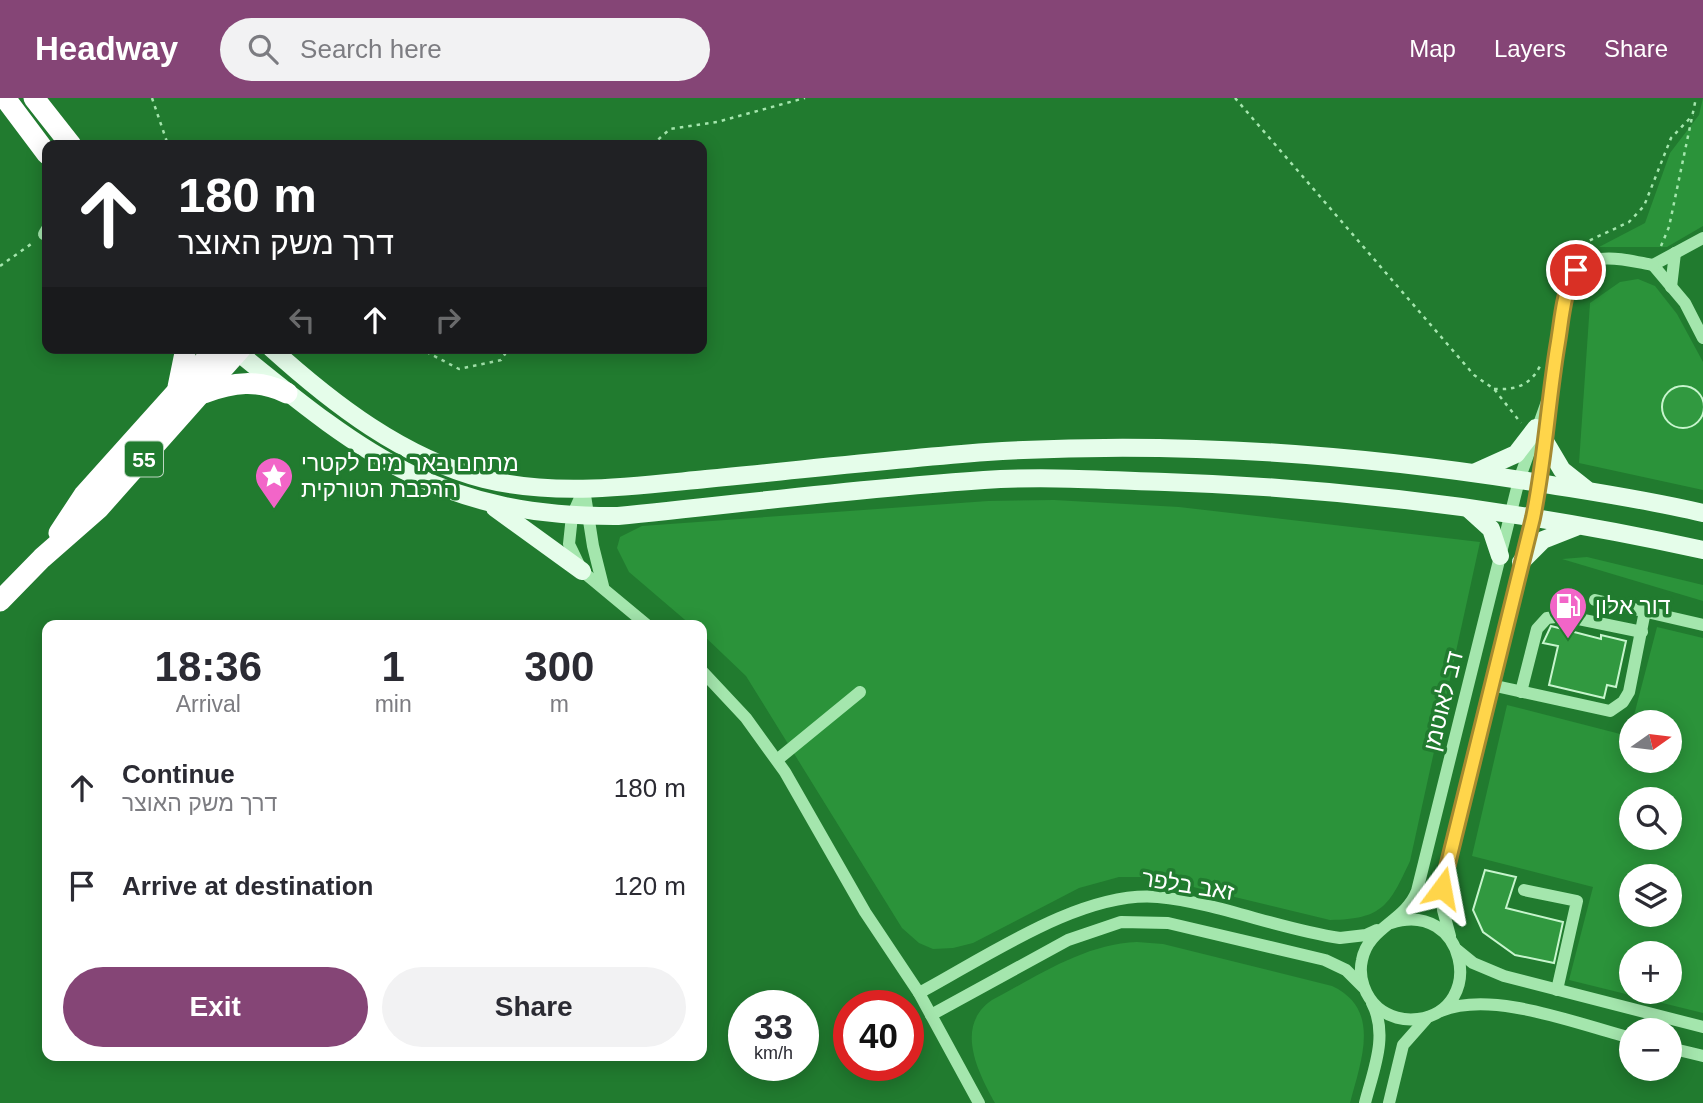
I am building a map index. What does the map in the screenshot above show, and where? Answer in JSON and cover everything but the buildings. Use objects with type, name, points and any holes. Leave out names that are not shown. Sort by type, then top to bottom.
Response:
[{"type":"highway","points":[[5,98],[42,147]]},
{"type":"highway","points":[[34,98],[67,140]]},
{"type":"highway","name":"55","points":[[175,395],[185,354]]},
{"type":"highway","name":"55","points":[[42,558],[84,495],[211,354]]},
{"type":"highway","name":"55","points":[[0,601],[42,558],[99,508],[235,354]]},
{"type":"highway","points":[[202,394],[222,386],[250,383],[272,386],[287,393]]},
{"type":"main road","points":[[243,354],[287,393],[361,447],[403,472],[438,488],[489,504],[572,516],[999,479],[1230,484],[1464,507],[1588,526],[1703,550]]},
{"type":"main road","points":[[278,354],[341,406],[391,440],[431,461],[486,479],[535,487],[584,489],[987,452],[1102,447],[1231,448],[1339,455],[1474,473],[1703,513]]},
{"type":"main road","points":[[1474,473],[1507,460],[1538,436],[1565,474],[1592,492]]},
{"type":"main road","points":[[489,504],[582,571]]},
{"type":"main road","points":[[1464,507],[1486,522],[1500,556]]},
{"type":"main road","points":[[1521,562],[1546,538],[1563,530],[1588,526]]},
{"type":"street","points":[[1538,436],[1549,396],[1565,298],[1576,270],[1588,261],[1602,257],[1653,265],[1703,237]]},
{"type":"street","points":[[1671,287],[1675,253]]},
{"type":"street","points":[[1653,265],[1685,303],[1703,338]]},
{"type":"street","name":"דב לאוטמן","points":[[1387,925],[1407,911],[1418,886],[1510,514],[1538,436]]},
{"type":"street","name":"דב לאוטמן","points":[[1455,946],[1443,916],[1442,888],[1533,518],[1540,483],[1538,436]]},
{"type":"street","points":[[584,489],[572,516],[569,544],[582,571],[641,620]]},
{"type":"street","points":[[584,489],[591,516],[593,546],[603,586]]},
{"type":"street","points":[[1595,600],[1703,625]]},
{"type":"street","points":[[1491,685],[1603,711],[1617,707],[1629,692],[1644,611]]},
{"type":"street","points":[[1521,692],[1537,629],[1547,618],[1564,616],[1642,632]]},
{"type":"street","points":[[707,676],[746,718],[777,760],[865,912],[917,990]]},
{"type":"street","points":[[777,760],[860,692]]},
{"type":"street","points":[[1524,890],[1577,901],[1557,990]]},
{"type":"street","name":"זאב בלפר","points":[[924,990],[1057,919],[1093,904],[1118,898],[1172,899],[1340,937],[1366,935],[1387,925]]},
{"type":"street","points":[[1365,1103],[1380,1033],[1377,1014],[1366,993],[1361,974],[1362,958],[1368,944],[1387,925],[1406,919],[1436,926],[1455,946],[1488,971],[1703,1027]]},
{"type":"street","name":"זאב בלפר","points":[[931,1015],[1079,935],[1110,924],[1132,920],[1168,922],[1325,960],[1351,974],[1366,993]]},
{"type":"street","points":[[1389,1103],[1404,1045],[1415,1029],[1449,1002],[1460,981],[1461,966],[1455,946]]},
{"type":"street","points":[[1366,993],[1385,1013],[1399,1019],[1415,1020],[1462,1004],[1492,1003],[1619,1035]]},
{"type":"street","points":[[924,1002],[979,1103]]},
{"type":"street","points":[[1682,1051],[1703,1056]]},
{"type":"path","points":[[152,98],[166,140]]},
{"type":"path","points":[[658,140],[670,129],[717,122],[806,98]]},
{"type":"path","points":[[1235,98],[1474,375],[1494,389],[1538,436]]},
{"type":"path","points":[[1653,265],[1669,228],[1696,98]]},
{"type":"path","points":[[0,266],[42,235]]},
{"type":"path","points":[[430,354],[459,369],[501,360],[505,354]]},
{"type":"path","points":[[1560,592],[1595,600]]},
{"type":"green space","points":[[1703,98],[1703,226],[1667,247],[1599,247],[1645,223],[1670,153],[1699,115]]},
{"type":"green space","points":[[1638,279],[1655,286],[1677,314],[1703,362],[1703,490],[1579,463],[1590,303],[1620,282]]},
{"type":"green space","points":[[1054,500],[1179,507],[1480,542],[1410,861],[1396,889],[1382,907],[1362,917],[1330,920],[1152,877],[1119,877],[1079,888],[973,943],[933,949],[919,943],[902,928],[746,676],[707,639],[707,620],[685,620],[629,572],[617,548],[620,537],[642,526],[988,501]]},
{"type":"green space","points":[[1587,557],[1703,585],[1703,601],[1562,559]]},
{"type":"green space","points":[[1657,627],[1703,638],[1703,1013],[1666,1004],[1682,1004],[1682,941],[1619,941],[1619,992],[1569,980],[1593,887],[1472,856],[1507,705],[1619,734],[1619,774],[1682,774],[1682,710],[1635,710]]},
{"type":"green space","points":[[1117,944],[1163,944],[1332,986],[1348,996],[1363,1022],[1364,1037],[1350,1103],[995,1103],[973,1050],[974,1023],[981,1011],[992,1000],[1080,955]]},
{"type":"place","name":"מתחם באר מים לקטרי הרכבת הטורקית","points":[[274,510]]},
{"type":"place","name":"דור אלון","points":[[1568,640]]},
{"type":"route","points":[[1442,888],[1533,518],[1544,458],[1549,396],[1565,298],[1569,282],[1576,270]]}]
